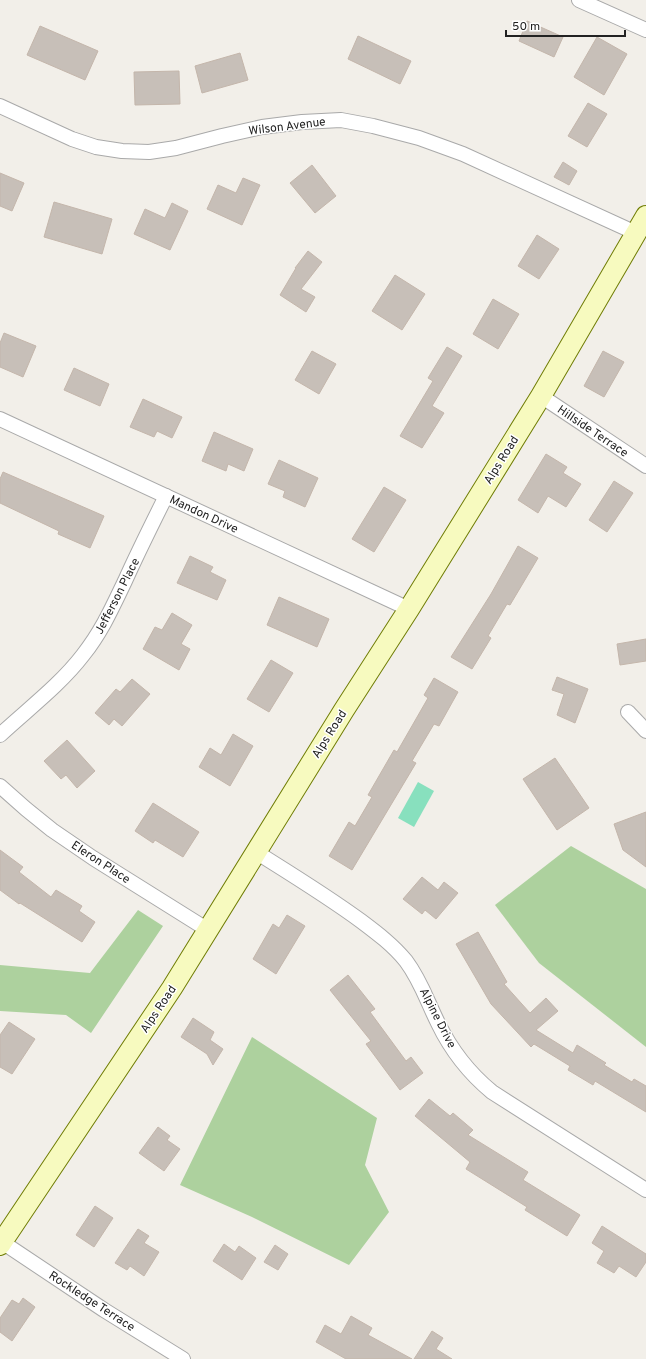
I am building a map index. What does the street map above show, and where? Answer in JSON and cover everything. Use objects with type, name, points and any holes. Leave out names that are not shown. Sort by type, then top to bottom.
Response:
[{"type":"main road","name":"Alps Road","points":[[1,1244],[172,988],[541,396],[646,216]]},
{"type":"street","points":[[579,0],[646,30]]},
{"type":"street","name":"Wilson Avenue","points":[[0,106],[72,139],[96,147],[122,151],[148,152],[176,148],[262,127],[302,122],[341,120],[373,126],[419,138],[463,154],[636,233]]},
{"type":"street","name":"Hillside Terrace","points":[[541,396],[646,466]]},
{"type":"street","name":"Mandon Drive","points":[[0,419],[409,609]]},
{"type":"street","name":"Jefferson Place","points":[[0,735],[63,677],[82,656],[99,632],[113,607],[166,496]]},
{"type":"street","points":[[628,712],[646,731]]},
{"type":"street","name":"Eleron Place","points":[[0,786],[52,830],[93,858],[208,930]]},
{"type":"street","name":"Alpine Drive","points":[[256,852],[339,904],[388,941],[415,974],[427,996],[438,1023],[453,1049],[464,1065],[478,1080],[492,1092],[646,1190]]},
{"type":"street","name":"Rockledge Terrace","points":[[1,1244],[182,1359]]},
{"type":"green space","points":[[418,782],[434,791],[414,827],[398,818]]},
{"type":"green space","points":[[571,846],[646,889],[646,1047],[539,963],[495,905]]},
{"type":"green space","points":[[138,910],[163,926],[91,1033],[66,1015],[0,1011],[0,965],[90,973]]},
{"type":"green space","points":[[252,1037],[377,1118],[365,1165],[389,1212],[349,1265],[252,1217],[180,1185]]},
{"type":"building","points":[[527,21],[563,37],[554,57],[519,41]]},
{"type":"building","points":[[40,26],[98,51],[85,80],[27,55]]},
{"type":"building","points":[[358,36],[411,61],[400,84],[348,59]]},
{"type":"building","points":[[597,37],[627,54],[604,95],[574,77]]},
{"type":"building","points":[[240,53],[248,80],[202,93],[195,66]]},
{"type":"building","points":[[179,71],[180,104],[135,105],[134,72]]},
{"type":"building","points":[[588,103],[607,114],[587,147],[568,136]]},
{"type":"building","points":[[563,162],[577,171],[569,185],[554,177]]},
{"type":"building","points":[[312,165],[336,196],[315,213],[290,183]]},
{"type":"building","points":[[0,173],[24,183],[12,211],[0,206]]},
{"type":"building","points":[[243,178],[260,185],[242,225],[207,209],[218,185],[236,193]]},
{"type":"building","points":[[54,202],[112,219],[102,254],[44,237]]},
{"type":"building","points":[[172,203],[188,211],[170,250],[134,234],[145,209],[165,218]]},
{"type":"building","points":[[537,235],[559,249],[539,279],[518,266]]},
{"type":"building","points":[[308,251],[322,262],[301,289],[315,297],[306,312],[280,295],[295,268]]},
{"type":"building","points":[[395,275],[425,294],[402,330],[372,311]]},
{"type":"building","points":[[493,299],[519,314],[498,349],[473,334]]},
{"type":"building","points":[[4,333],[36,346],[23,377],[0,367],[0,343]]},
{"type":"building","points":[[447,347],[462,356],[432,406],[444,413],[422,448],[400,436],[433,381],[428,378]]},
{"type":"building","points":[[312,351],[336,364],[319,394],[295,380]]},
{"type":"building","points":[[603,351],[624,362],[604,397],[584,386]]},
{"type":"building","points":[[74,368],[109,384],[100,406],[64,390]]},
{"type":"building","points":[[143,399],[182,417],[172,438],[157,431],[154,437],[130,427]]},
{"type":"building","points":[[214,432],[253,449],[244,471],[228,464],[226,471],[202,461]]},
{"type":"building","points":[[546,454],[567,467],[563,473],[581,484],[566,507],[548,496],[538,513],[518,500]]},
{"type":"building","points":[[279,460],[318,478],[305,507],[283,497],[285,491],[268,484]]},
{"type":"building","points":[[3,472],[104,516],[90,548],[58,534],[59,531],[0,503],[0,479]]},
{"type":"building","points":[[614,481],[633,493],[607,532],[589,520]]},
{"type":"building","points":[[384,487],[406,500],[374,552],[352,539]]},
{"type":"building","points":[[518,546],[538,558],[510,605],[507,604],[488,636],[491,638],[472,669],[451,657],[491,594]]},
{"type":"building","points":[[190,556],[213,567],[210,572],[226,580],[217,600],[177,583]]},
{"type":"building","points":[[279,597],[329,619],[317,647],[267,625]]},
{"type":"building","points":[[172,613],[192,625],[181,644],[190,649],[179,670],[143,649],[155,627],[162,630]]},
{"type":"building","points":[[646,639],[646,661],[620,665],[617,644]]},
{"type":"building","points":[[271,660],[293,673],[269,712],[247,699]]},
{"type":"building","points":[[557,677],[588,689],[575,723],[557,715],[564,694],[552,690]]},
{"type":"building","points":[[434,678],[458,692],[439,726],[434,724],[412,761],[416,763],[352,870],[329,856],[349,822],[355,826],[372,797],[368,795],[394,750],[397,752],[428,698],[424,695]]},
{"type":"building","points":[[132,679],[150,694],[122,726],[114,719],[109,725],[95,713],[116,689],[120,692]]},
{"type":"building","points":[[233,734],[253,746],[230,786],[199,767],[210,748],[221,755]]},
{"type":"building","points":[[67,740],[95,771],[77,788],[66,775],[61,779],[44,761]]},
{"type":"building","points":[[555,758],[589,808],[557,830],[523,779]]},
{"type":"building","points":[[153,803],[199,832],[183,857],[155,840],[153,843],[135,831]]},
{"type":"building","points":[[646,812],[646,867],[623,850],[614,824]]},
{"type":"building","points":[[0,850],[23,867],[19,872],[51,897],[56,890],[82,906],[79,911],[95,922],[82,942],[20,903],[19,904],[0,890]]},
{"type":"building","points":[[422,877],[438,890],[444,882],[458,893],[436,919],[425,910],[422,914],[403,899]]},
{"type":"building","points":[[287,915],[305,926],[276,974],[253,959],[273,924],[279,928]]},
{"type":"building","points":[[478,932],[507,982],[504,984],[530,1013],[546,998],[558,1011],[536,1030],[573,1053],[577,1045],[606,1063],[604,1065],[632,1082],[634,1079],[646,1086],[646,1112],[595,1081],[593,1085],[568,1070],[570,1066],[534,1044],[531,1047],[491,1004],[456,944]]},
{"type":"building","points":[[348,975],[375,1009],[370,1012],[406,1061],[411,1057],[423,1073],[400,1090],[366,1044],[371,1041],[330,990]]},
{"type":"building","points":[[193,1018],[214,1032],[210,1040],[223,1049],[213,1065],[207,1054],[181,1037]]},
{"type":"building","points":[[9,1022],[35,1039],[12,1074],[0,1067],[0,1035]]},
{"type":"building","points":[[429,1099],[450,1116],[453,1113],[473,1130],[468,1135],[528,1172],[523,1180],[580,1215],[567,1236],[525,1210],[527,1207],[466,1169],[470,1162],[415,1116]]},
{"type":"building","points":[[158,1127],[170,1136],[167,1140],[180,1149],[164,1171],[139,1153]]},
{"type":"building","points":[[95,1206],[113,1218],[94,1247],[76,1235]]},
{"type":"building","points":[[602,1226],[646,1254],[646,1262],[636,1277],[619,1266],[614,1273],[597,1263],[604,1251],[592,1243]]},
{"type":"building","points":[[138,1229],[149,1236],[144,1243],[159,1252],[144,1276],[130,1266],[127,1270],[115,1263]]},
{"type":"building","points":[[224,1244],[235,1252],[239,1246],[256,1258],[242,1280],[213,1261]]},
{"type":"building","points":[[275,1245],[288,1254],[278,1270],[264,1262]]},
{"type":"building","points":[[23,1298],[35,1307],[12,1341],[0,1332],[0,1318],[12,1300],[19,1304]]},
{"type":"building","points":[[351,1316],[372,1328],[368,1335],[412,1359],[346,1359],[316,1342],[325,1325],[341,1334]]},
{"type":"building","points":[[432,1331],[443,1338],[436,1349],[452,1359],[414,1359]]}]
